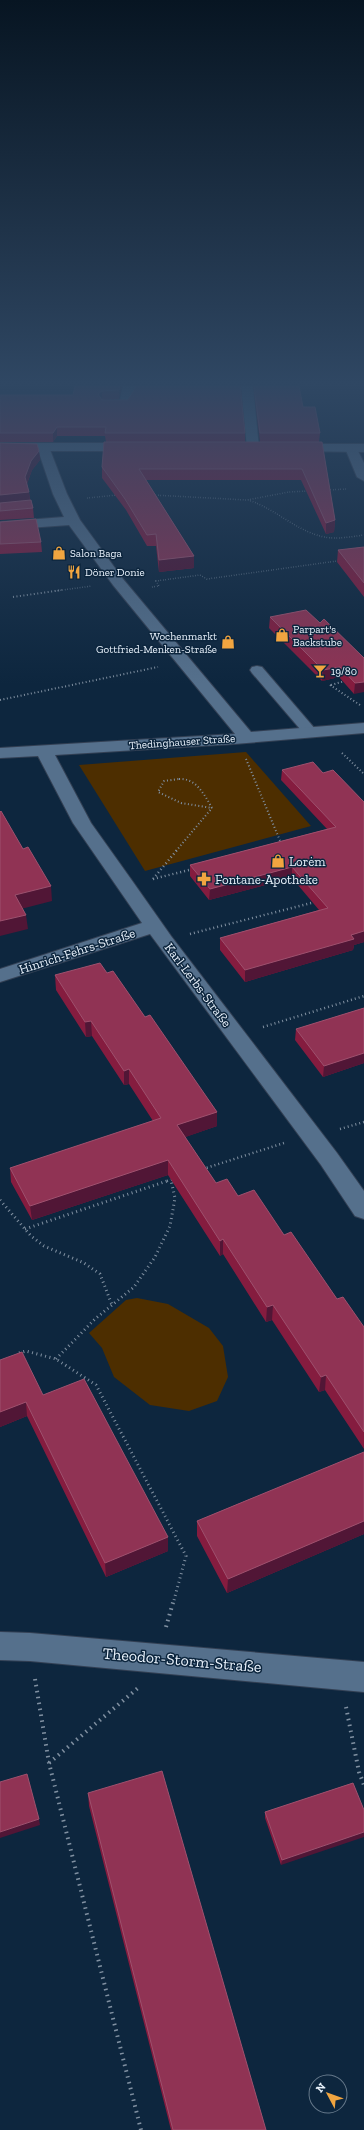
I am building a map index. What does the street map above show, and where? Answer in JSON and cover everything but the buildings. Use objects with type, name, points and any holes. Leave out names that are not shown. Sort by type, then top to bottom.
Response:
[{"type":"street","points":[[57,485],[62,500],[73,521],[122,587],[184,662],[240,739]]},
{"type":"street","points":[[7,522],[73,521]]},
{"type":"street","name":"Thedinghauser Straße","points":[[0,753],[240,739],[364,728]]},
{"type":"street","name":"Karl-Lerbs-Straße","points":[[44,751],[82,823],[159,933],[311,1136],[364,1210]]},
{"type":"street","name":"Hinrich-Fehrs-Straße","points":[[0,976],[159,933]]},
{"type":"street","name":"Theodor-Storm-Straße","points":[[0,1646],[30,1647],[352,1676]]},
{"type":"lane","points":[[257,670],[311,733]]},
{"type":"path","points":[[325,490],[347,489]]},
{"type":"path","points":[[247,500],[289,492],[311,491]]},
{"type":"path","points":[[62,500],[122,495]]},
{"type":"path","points":[[149,495],[247,500],[263,504],[304,529],[321,536],[364,535]]},
{"type":"path","points":[[13,597],[122,587],[159,586],[156,581],[200,575],[206,578],[337,561]]},
{"type":"path","points":[[0,700],[184,662]]},
{"type":"path","points":[[350,680],[330,685],[364,708]]},
{"type":"path","points":[[240,739],[247,762],[282,846]]},
{"type":"path","points":[[187,779],[196,786],[207,799],[212,808],[181,803],[158,792],[164,781],[187,779]]},
{"type":"path","points":[[153,879],[212,808]]},
{"type":"path","points":[[126,886],[198,868]]},
{"type":"path","points":[[159,933],[318,901]]},
{"type":"path","points":[[235,1035],[364,996]]},
{"type":"path","points":[[199,1170],[263,1149],[311,1136]]},
{"type":"path","points":[[25,1229],[178,1178]]},
{"type":"path","points":[[56,1359],[112,1305],[134,1287],[155,1256],[170,1226],[175,1198],[171,1180]]},
{"type":"path","points":[[0,1200],[25,1229],[44,1246],[84,1263],[100,1274],[112,1305]]},
{"type":"path","points":[[13,1356],[26,1351],[56,1359],[96,1385],[186,1556],[167,1619],[161,1659],[134,1693],[49,1763]]},
{"type":"path","points":[[30,1647],[49,1763],[141,2130]]},
{"type":"path","points":[[352,1676],[359,1772],[364,1785]]},
{"type":"shaded area","points":[[246,752],[311,826],[145,871],[79,765]]},
{"type":"shaded area","points":[[137,1298],[168,1304],[209,1328],[223,1346],[228,1377],[217,1401],[189,1411],[150,1405],[114,1377],[102,1348],[89,1333],[126,1300]]},
{"type":"place","name":"Salon Baga","points":[[59,553]]},
{"type":"place","name":"Döner Donie","points":[[74,572]]},
{"type":"place","name":"Parpart's Backstube","points":[[282,635]]},
{"type":"place","name":"Wochenmarkt Gottfried-Menken-Straße","points":[[228,642]]},
{"type":"place","name":"19/80","points":[[320,671]]},
{"type":"place","name":"Lorėm","points":[[278,861]]},
{"type":"place","name":"Fontane-Apotheke","points":[[204,879]]}]
